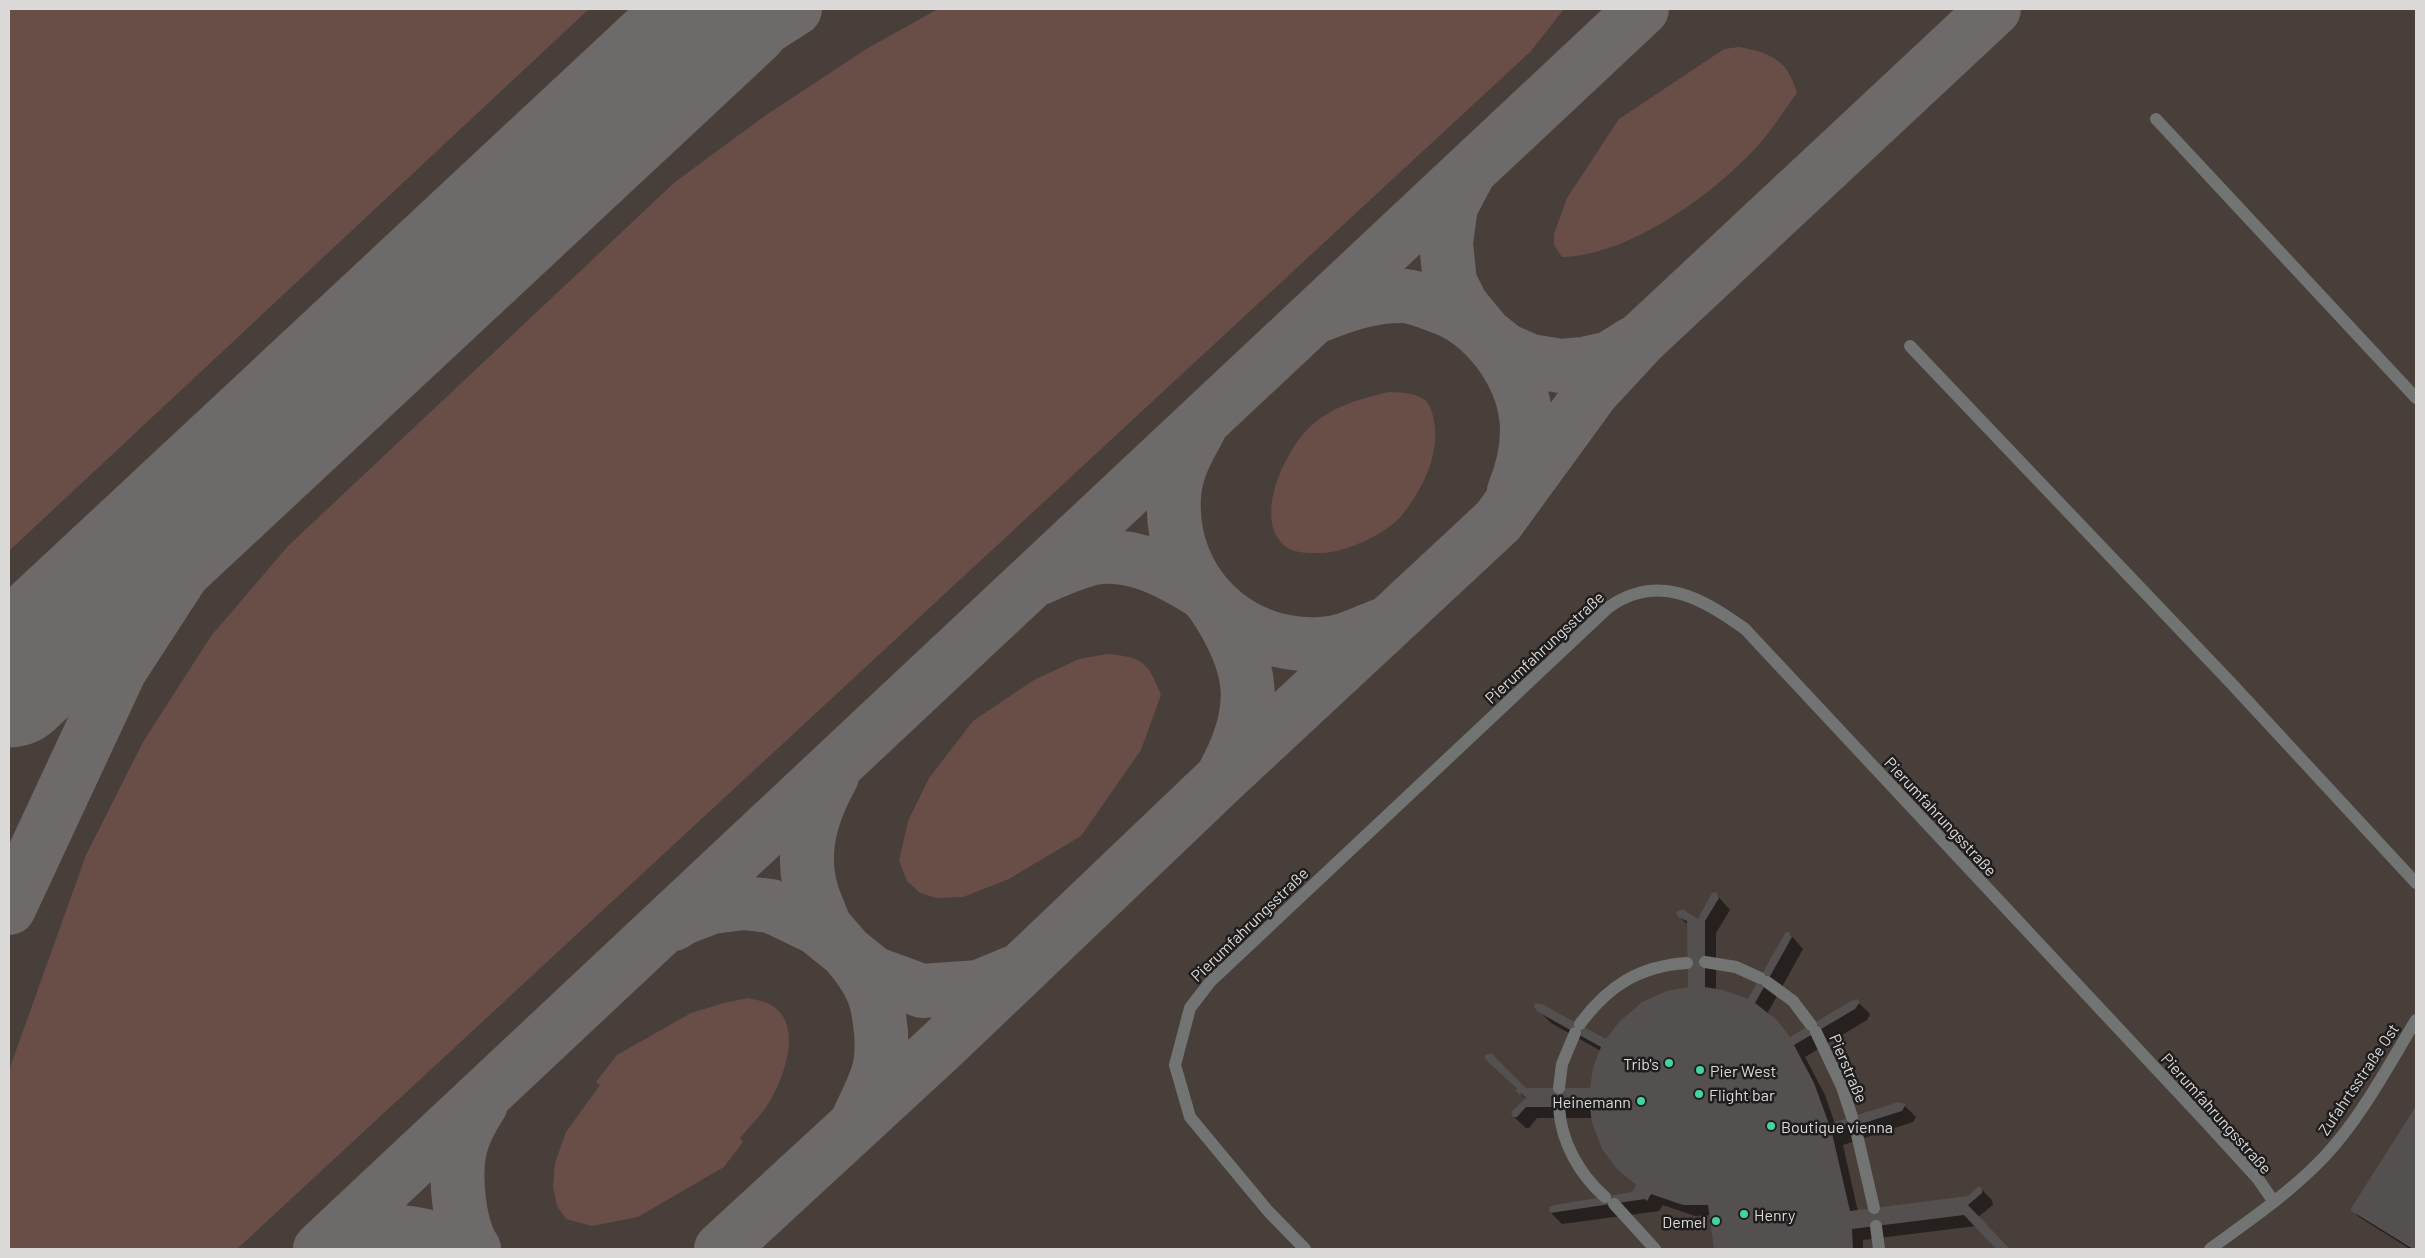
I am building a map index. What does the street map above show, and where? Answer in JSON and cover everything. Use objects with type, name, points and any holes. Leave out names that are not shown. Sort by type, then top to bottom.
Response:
[{"type":"lane","points":[[2156,119],[2416,398]]},
{"type":"lane","points":[[1910,346],[2230,682],[2416,884]]},
{"type":"lane","name":"Pierumfahrungsstraße","points":[[1305,1249],[1268,1211],[1190,1117],[1175,1065],[1190,1008],[1210,982],[1609,607],[1634,594],[1661,590],[1692,596],[1715,607],[1746,629],[1934,833],[2204,1120],[2258,1179],[2274,1202]]},
{"type":"lane","name":"Pierstraße","points":[[1705,962],[1736,966],[1764,980],[1793,1001],[1814,1029],[1842,1087],[1853,1122],[1874,1208]]},
{"type":"lane","points":[[1560,1088],[1562,1064],[1578,1028],[1596,1002],[1615,987],[1641,972],[1671,964],[1687,963]]},
{"type":"lane","name":"Zufahrtsstraße Ost","points":[[2210,1249],[2223,1245],[2314,1166],[2349,1127],[2416,1020]]},
{"type":"lane","points":[[1559,1107],[1564,1135],[1570,1152],[1583,1173],[1654,1249]]},
{"type":"lane","points":[[1876,1226],[1879,1249]]},
{"type":"shaded area","points":[[9,9],[2416,9],[2416,1249],[9,1249]]},
{"type":"shaded area","points":[[9,9],[589,9],[9,551]]},
{"type":"shaded area","points":[[938,9],[1564,9],[1531,51],[237,1249],[9,1249],[9,1070],[86,855],[143,742],[211,636],[288,546],[675,182],[766,115],[868,48]]},
{"type":"shaded area","points":[[1739,47],[1760,52],[1776,59],[1788,72],[1797,93],[1761,142],[1721,181],[1670,218],[1616,246],[1588,254],[1562,257],[1554,245],[1554,234],[1567,198],[1619,119],[1724,49]]},
{"type":"shaded area","points":[[1389,392],[1412,394],[1421,397],[1431,409],[1435,428],[1434,451],[1427,474],[1416,496],[1402,515],[1387,529],[1354,546],[1322,553],[1298,552],[1289,549],[1276,534],[1271,519],[1276,485],[1282,468],[1291,452],[1310,427],[1328,414],[1357,401]]},
{"type":"shaded area","points":[[1107,654],[1129,657],[1143,663],[1152,675],[1161,695],[1141,750],[1081,836],[1009,879],[963,897],[937,898],[920,893],[907,881],[899,861],[908,821],[929,778],[973,721],[1034,680],[1079,659]]},
{"type":"shaded area","points":[[748,998],[769,1004],[781,1014],[787,1025],[789,1037],[788,1051],[781,1079],[770,1101],[760,1116],[740,1138],[743,1142],[724,1167],[638,1217],[592,1226],[566,1219],[557,1206],[553,1187],[555,1163],[566,1132],[600,1085],[596,1082],[617,1055],[691,1013]]},
{"type":"building","name":"Pier West","points":[[1716,892],[1719,898],[1705,921],[1705,987],[1723,990],[1748,999],[1785,933],[1789,932],[1792,937],[1755,1003],[1777,1020],[1790,1037],[1851,1001],[1857,999],[1860,1002],[1855,1009],[1794,1045],[1814,1083],[1829,1124],[1898,1102],[1906,1104],[1902,1111],[1832,1133],[1850,1211],[1968,1196],[1979,1186],[1982,1189],[1982,1193],[1968,1205],[2010,1249],[1996,1249],[1964,1215],[1852,1229],[1853,1249],[1714,1249],[1708,1205],[1683,1205],[1651,1194],[1647,1201],[1645,1199],[1550,1213],[1549,1207],[1555,1205],[1632,1192],[1636,1185],[1617,1169],[1602,1149],[1592,1123],[1590,1107],[1526,1107],[1517,1117],[1513,1117],[1511,1112],[1526,1098],[1521,1093],[1520,1095],[1515,1090],[1517,1089],[1485,1059],[1485,1055],[1491,1053],[1526,1088],[1590,1088],[1593,1068],[1601,1047],[1538,1012],[1534,1007],[1535,1003],[1542,1004],[1606,1039],[1619,1022],[1642,1002],[1667,991],[1688,987],[1687,921],[1678,917],[1676,912],[1682,909],[1698,919],[1712,893]]},
{"type":"building","points":[[2416,1106],[2416,1249],[2413,1249],[2350,1210]]},
{"type":"taxiway","points":[[526,198],[649,102],[795,9]]},
{"type":"taxiway","points":[[320,1249],[1642,9]]},
{"type":"taxiway","points":[[721,1249],[938,1049],[1222,778],[1498,521],[1592,392],[1642,338],[1994,9]]},
{"type":"taxiway","points":[[1467,176],[1451,206],[1446,243],[1450,282],[1462,306],[1486,335],[1505,350],[1530,361],[1561,366],[1583,364],[1610,358],[1634,343]]},
{"type":"taxiway","points":[[1320,315],[1361,301],[1405,296],[1413,297],[1456,313],[1479,330],[1498,351],[1509,368],[1523,401],[1527,436],[1521,472],[1514,491]]},
{"type":"taxiway","points":[[9,908],[120,670],[196,553],[385,329]]},
{"type":"taxiway","points":[[1199,429],[1179,470],[1174,497],[1175,528],[1183,556],[1196,582],[1214,604],[1236,622],[1261,635],[1290,643],[1321,644],[1337,642],[1382,625]]},
{"type":"taxiway","points":[[1040,578],[1094,558],[1123,558],[1151,565],[1165,571],[1202,592]]},
{"type":"taxiway","points":[[1213,604],[1227,626],[1237,647],[1244,667],[1247,687],[1247,707],[1243,728],[1236,750],[1224,774]]},
{"type":"taxiway","points":[[832,776],[811,825],[808,841],[808,875],[812,892],[825,925],[864,974],[877,1005],[881,1039],[880,1065],[874,1086],[857,1122]]},
{"type":"taxiway","points":[[673,924],[683,918],[712,907],[744,903],[771,906],[817,928],[873,973],[922,991],[979,987],[1015,972]]},
{"type":"taxiway","points":[[474,1249],[465,1229],[459,1203],[458,1165],[460,1147],[471,1121],[481,1104]]},
{"type":"taxiway","points":[[326,1249],[344,1241],[379,1232],[411,1233],[464,1249]]},
{"type":"runway","points":[[9,680],[728,9]]},
{"type":"tunnel","points":[[1559,1088],[1559,1107]]},
{"type":"place","name":"Trib's","points":[[1669,1063]]},
{"type":"place","name":"Pier West","points":[[1700,1070]]},
{"type":"place","name":"Flight bar","points":[[1699,1094]]},
{"type":"place","name":"Heinemann","points":[[1641,1101]]},
{"type":"place","name":"Boutique vienna","points":[[1771,1126]]},
{"type":"place","name":"Henry","points":[[1744,1214]]},
{"type":"place","name":"Demel","points":[[1716,1221]]}]
